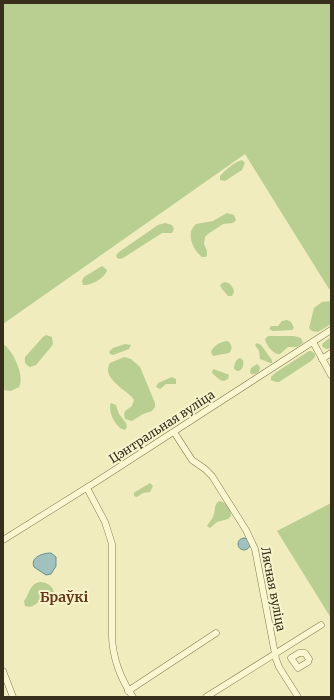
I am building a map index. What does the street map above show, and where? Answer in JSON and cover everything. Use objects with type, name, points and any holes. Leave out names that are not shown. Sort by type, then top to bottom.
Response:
[{"type":"street","name":"Цэнтральная вуліца","points":[[3,540],[87,488],[331,330]]},
{"type":"street","points":[[313,342],[331,375]]},
{"type":"street","points":[[322,359],[331,353]]},
{"type":"street","name":"Лясная вуліца","points":[[174,432],[192,460],[212,476],[249,535],[257,558],[274,654],[279,667],[298,697]]},
{"type":"street","points":[[87,488],[105,522],[112,544],[112,644],[116,666],[128,691],[133,697]]},
{"type":"street","points":[[206,697],[321,625]]},
{"type":"street","points":[[128,691],[216,633]]},
{"type":"street","points":[[3,671],[13,697]]},
{"type":"green space","points":[[3,3],[331,3],[331,288],[329,289],[245,154],[3,324]]},
{"type":"green space","points":[[242,160],[245,163],[242,170],[225,181],[220,180],[220,176],[225,171],[233,164]]},
{"type":"green space","points":[[227,213],[234,215],[236,220],[233,223],[223,224],[205,237],[204,244],[207,255],[206,257],[202,257],[193,246],[191,232],[193,228],[196,224],[213,221]]},
{"type":"green space","points":[[165,223],[172,225],[174,229],[172,233],[162,233],[123,258],[117,258],[116,255],[119,252],[158,225]]},
{"type":"green space","points":[[102,266],[107,270],[101,279],[94,283],[83,285],[82,281],[84,277]]},
{"type":"green space","points":[[224,282],[232,286],[234,292],[232,296],[228,296],[222,289],[220,285]]},
{"type":"green space","points":[[331,301],[331,324],[318,332],[312,331],[309,328],[314,308],[322,302]]},
{"type":"green space","points":[[287,320],[291,322],[294,328],[292,330],[273,331],[269,329],[271,326],[278,326],[282,321]]},
{"type":"green space","points":[[46,335],[52,337],[53,344],[36,365],[30,367],[26,364],[25,357]]},
{"type":"green space","points":[[268,336],[294,336],[301,338],[303,343],[297,347],[288,347],[280,354],[277,354],[271,350],[267,344],[265,339]]},
{"type":"green space","points":[[331,337],[331,348],[328,349],[322,346],[323,343]]},
{"type":"green space","points":[[228,341],[232,347],[229,353],[213,356],[211,352],[215,346]]},
{"type":"green space","points":[[257,343],[261,345],[272,360],[272,363],[260,359],[259,351],[255,345]]},
{"type":"green space","points":[[3,344],[11,352],[19,370],[19,387],[11,391],[3,390]]},
{"type":"green space","points":[[125,344],[131,345],[129,349],[113,355],[110,354],[109,352],[113,348]]},
{"type":"green space","points":[[309,351],[315,354],[315,357],[311,361],[279,382],[271,380],[271,377],[275,373]]},
{"type":"green space","points":[[124,357],[131,359],[140,367],[155,403],[155,407],[152,411],[143,414],[132,421],[125,419],[124,414],[125,411],[132,406],[134,400],[111,378],[108,368],[110,363]]},
{"type":"green space","points":[[240,358],[243,360],[243,366],[241,370],[237,371],[234,369],[234,365]]},
{"type":"green space","points":[[257,364],[260,367],[258,372],[256,374],[251,374],[251,368]]},
{"type":"green space","points":[[213,369],[229,375],[228,379],[224,381],[220,380],[212,373]]},
{"type":"green space","points":[[172,377],[176,379],[176,384],[166,384],[160,389],[156,387],[158,383]]},
{"type":"green space","points":[[111,403],[116,405],[119,414],[126,423],[127,427],[125,430],[118,426],[113,419],[110,410]]},
{"type":"green space","points":[[150,483],[153,486],[150,492],[143,493],[137,497],[134,496],[135,492]]},
{"type":"green space","points":[[219,501],[228,506],[231,516],[228,519],[217,522],[210,528],[207,526],[214,515],[216,505]]},
{"type":"green space","points":[[331,503],[331,618],[277,531]]},
{"type":"green space","points":[[40,582],[51,586],[54,593],[53,595],[31,607],[25,606],[24,601],[32,587],[36,583]]},
{"type":"water","points":[[244,538],[248,540],[250,544],[248,548],[244,550],[240,548],[238,544],[240,540]]},
{"type":"water","points":[[51,553],[56,557],[56,566],[51,574],[46,575],[34,567],[33,564],[38,556]]},
{"type":"district","name":"Браўкі","points":[[64,597]]}]
